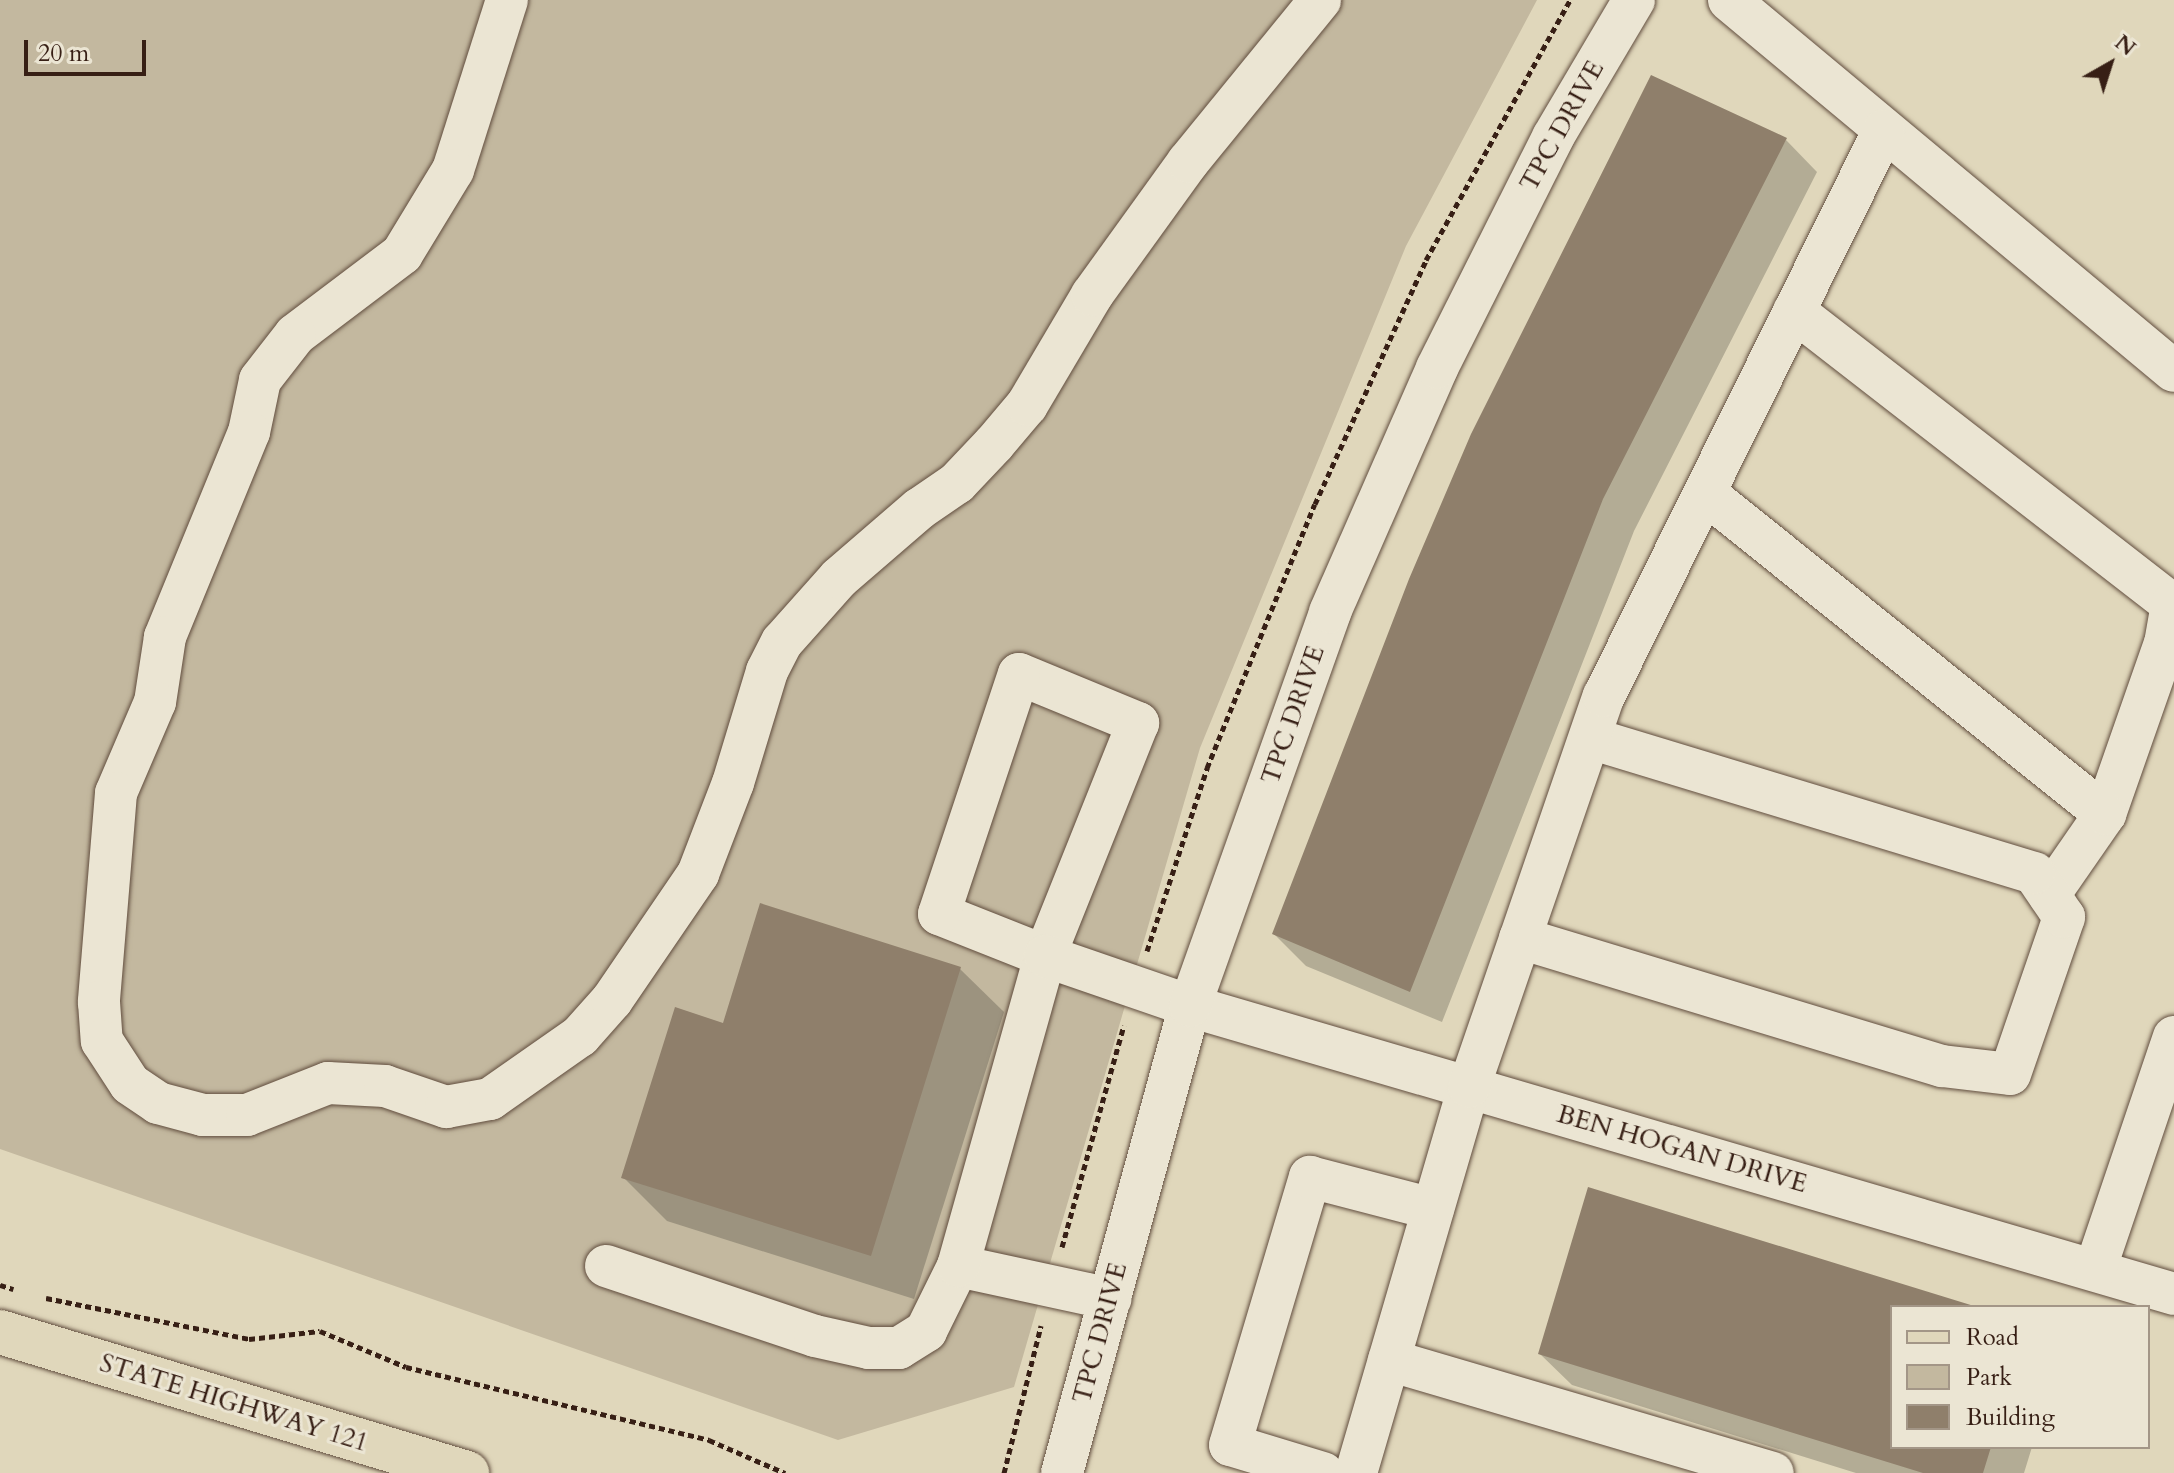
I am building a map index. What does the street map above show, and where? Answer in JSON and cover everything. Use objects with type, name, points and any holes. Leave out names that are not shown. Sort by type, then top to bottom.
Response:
[{"type":"main road","name":"STATE HIGHWAY 121","points":[[0,1332],[467,1473]]},
{"type":"street","points":[[507,0],[453,170],[402,254],[295,335],[260,380],[249,432],[165,637],[155,702],[116,793],[99,1002],[102,1041],[130,1084],[158,1103],[203,1115],[247,1115],[328,1083],[385,1086],[446,1107],[490,1099],[580,1036],[612,1000],[698,874],[733,783],[767,671],[782,642],[839,578],[957,483],[1027,405],[1092,295],[1188,162],[1320,0]]},
{"type":"street","name":"TPC DRIVE","points":[[1062,1473],[1190,1006],[1330,612],[1437,368],[1553,137],[1634,0]]},
{"type":"street","points":[[1729,0],[2174,371]]},
{"type":"street","points":[[1356,1473],[1469,1087],[1604,696],[1884,130]]},
{"type":"street","points":[[1794,311],[2172,604],[2165,643],[2105,814],[2049,895]]},
{"type":"street","points":[[1705,493],[2105,814]]},
{"type":"street","name":"BEN HOGAN DRIVE","points":[[1045,956],[1138,723],[1019,674],[939,914],[1045,956],[1190,1006],[2174,1294]]},
{"type":"street","points":[[1520,938],[1942,1066],[2010,1074],[2064,917],[2034,873],[1590,738]]},
{"type":"street","points":[[606,1266],[815,1336],[869,1348],[899,1348],[926,1331],[958,1266],[1045,956]]},
{"type":"street","points":[[2095,1270],[2160,1123],[2174,1037]]},
{"type":"street","points":[[1323,1473],[1230,1445],[1310,1177],[1433,1209]]},
{"type":"street","points":[[958,1266],[1110,1299]]},
{"type":"street","points":[[1389,1360],[1773,1473]]},
{"type":"path","points":[[42,1297],[249,1339],[320,1331],[406,1367],[709,1440],[785,1473]]},
{"type":"green space","points":[[0,0],[1537,0],[1406,246],[1200,748],[1014,1387],[838,1440],[0,1149]]},
{"type":"building","points":[[1651,75],[1787,138],[1603,499],[1410,992],[1272,934],[1409,579],[1471,434]]},
{"type":"building","points":[[760,903],[961,967],[871,1256],[621,1178],[675,1007],[723,1023]]},
{"type":"building","points":[[1588,1187],[1971,1305],[1890,1305],[1890,1449],[1990,1449],[1983,1473],[1923,1473],[1538,1354]]}]
